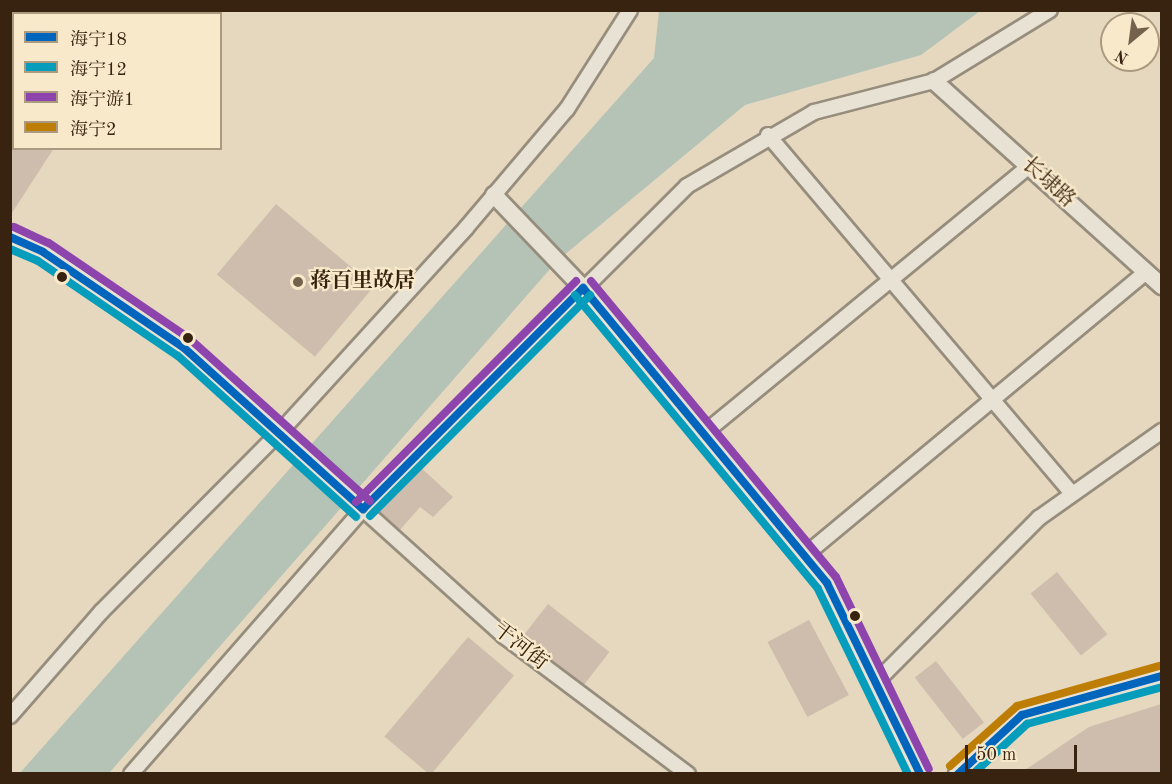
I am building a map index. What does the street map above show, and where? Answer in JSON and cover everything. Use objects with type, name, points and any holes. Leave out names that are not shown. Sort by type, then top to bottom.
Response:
[{"type":"street","points":[[10,716],[100,612],[282,436],[499,200],[567,109],[630,10]]},
{"type":"street","points":[[131,774],[363,509],[579,285],[687,186],[768,135],[814,112],[934,81],[1050,10]]},
{"type":"street","name":"长埭路","points":[[934,81],[1161,286]]},
{"type":"street","points":[[768,135],[1072,494]]},
{"type":"street","points":[[703,434],[1029,166]]},
{"type":"street","points":[[499,200],[579,285],[827,583],[878,680],[920,774]]},
{"type":"street","name":"干河街","points":[[10,237],[43,252],[184,348],[504,636],[688,774]]},
{"type":"street","points":[[804,556],[1146,272]]},
{"type":"street","points":[[878,680],[1039,518],[1161,431]]},
{"type":"street","points":[[957,774],[1022,715],[1161,676]]},
{"type":"shaded area","points":[[659,11],[980,11],[921,55],[745,105],[557,261],[109,773],[19,774],[654,58]]},
{"type":"building","points":[[10,148],[12,150],[53,150],[10,216]]},
{"type":"building","name":"蒋百里故居","points":[[276,204],[374,286],[315,357],[217,274]]},
{"type":"building","points":[[419,466],[453,497],[433,517],[420,507],[400,530],[376,509]]},
{"type":"building","points":[[1057,572],[1107,634],[1081,656],[1031,593]]},
{"type":"building","points":[[548,604],[609,652],[583,686],[522,638]]},
{"type":"building","points":[[809,620],[849,695],[807,717],[768,642]]},
{"type":"building","points":[[468,637],[514,676],[431,774],[384,737]]},
{"type":"building","points":[[936,661],[984,722],[963,739],[915,678]]},
{"type":"building","points":[[1161,704],[1161,774],[1019,774],[1089,727]]},
{"type":"transit line","name":"海宁游1","points":[[14,227],[49,243],[190,339],[370,501]]},
{"type":"transit line","name":"海宁18","points":[[10,237],[43,252],[184,348],[363,509]]},
{"type":"transit line","name":"海宁12","points":[[10,249],[38,261],[178,356],[356,517]]},
{"type":"transit line","name":"海宁游1","points":[[356,502],[576,281]]},
{"type":"transit line","name":"海宁游1","points":[[591,281],[836,577],[929,769]]},
{"type":"transit line","name":"海宁18","points":[[583,288],[827,583],[920,774]]},
{"type":"transit line","name":"海宁18","points":[[363,509],[583,288]]},
{"type":"transit line","name":"海宁12","points":[[575,295],[818,589],[908,774]]},
{"type":"transit line","name":"海宁12","points":[[370,516],[590,295]]},
{"type":"transit line","name":"海宁2","points":[[950,766],[1017,706],[1159,666]]},
{"type":"transit line","name":"海宁18","points":[[958,774],[1022,715],[1162,676]]},
{"type":"transit line","name":"海宁12","points":[[973,774],[1027,724],[1162,687]]},
{"type":"place","name":"蒋百里故居","points":[[298,282]]}]
